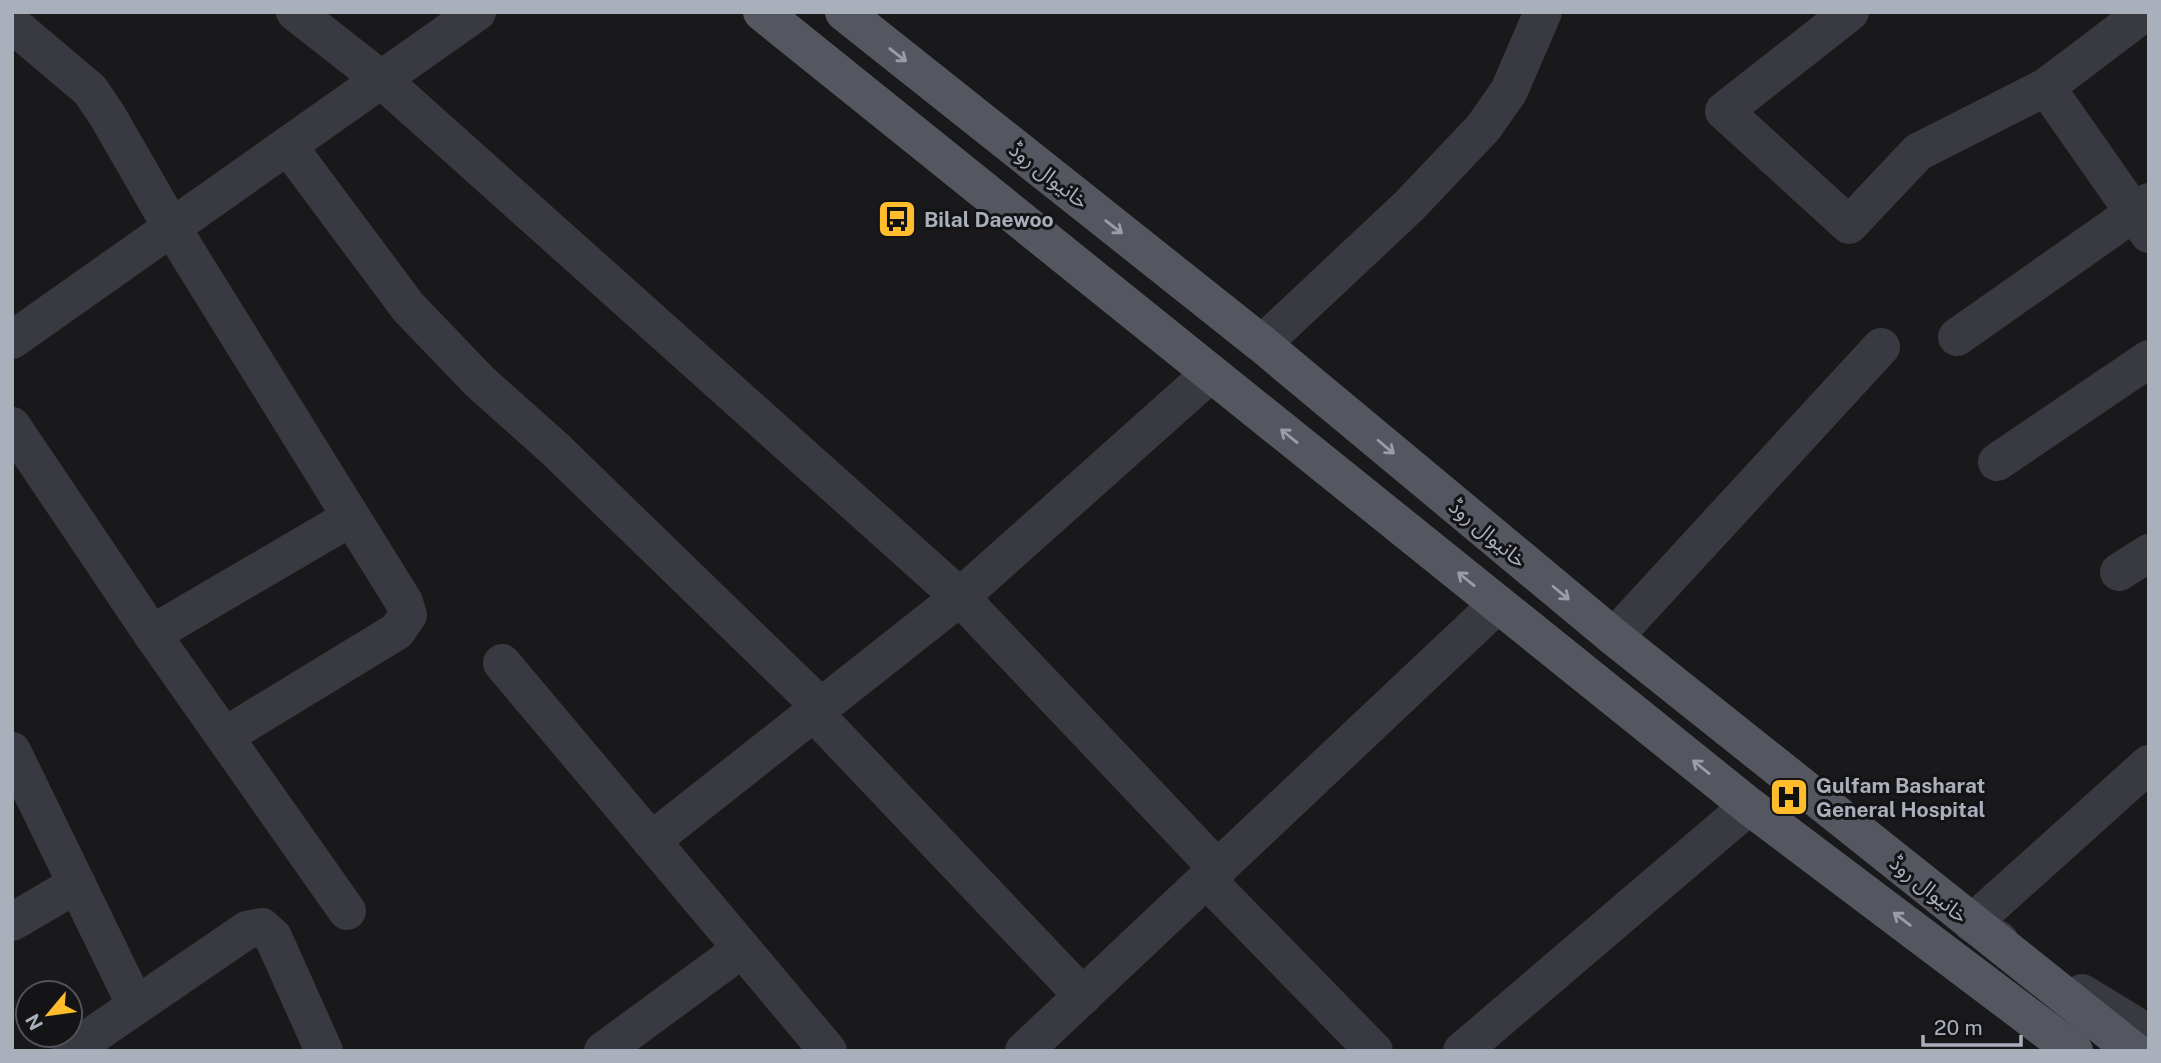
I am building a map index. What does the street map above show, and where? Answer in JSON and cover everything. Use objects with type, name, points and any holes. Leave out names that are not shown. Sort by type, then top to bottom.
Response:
[{"type":"main road","name":"خانیوال روڈ","points":[[762,12],[1749,806],[1957,960],[2074,1051]]},
{"type":"main road","name":"خانیوال روڈ","points":[[844,12],[1262,344],[1614,637],[2134,1051]]},
{"type":"street","points":[[295,12],[382,80],[960,597],[1374,1051]]},
{"type":"street","points":[[12,340],[477,12]]},
{"type":"street","points":[[1262,344],[1409,206],[1483,128],[1509,92],[1543,12]]},
{"type":"street","points":[[1850,12],[1724,111],[1849,225],[1918,152],[2046,87],[2145,12]]},
{"type":"street","points":[[12,24],[90,90],[350,519],[404,602],[408,615],[397,631],[225,736]]},
{"type":"street","points":[[1957,337],[2144,216],[2046,87]]},
{"type":"street","points":[[288,146],[408,307],[480,382],[554,448],[817,710],[1083,996]]},
{"type":"street","points":[[1614,637],[1881,347]]},
{"type":"street","points":[[1997,462],[2149,359]]},
{"type":"street","points":[[651,841],[960,597],[1211,373]]},
{"type":"street","points":[[12,426],[152,634],[347,911]]},
{"type":"street","points":[[152,634],[350,519]]},
{"type":"street","points":[[1024,1051],[1498,604]]},
{"type":"street","points":[[502,663],[828,1051]]},
{"type":"street","points":[[12,751],[136,1006]]},
{"type":"street","points":[[2149,764],[1972,923],[2149,1034]]},
{"type":"street","points":[[1462,1051],[1749,806]]},
{"type":"street","points":[[12,922],[77,884]]},
{"type":"street","points":[[70,1051],[247,930],[262,927],[273,937],[324,1051]]},
{"type":"street","points":[[603,1051],[743,949]]},
{"type":"street","name":"خانیوال روڈ","points":[[1957,960],[2056,1051]]},
{"type":"place","name":"Bilal Daewoo","points":[[897,219]]},
{"type":"place","name":"Gulfam Basharat General Hospital","points":[[1789,797]]}]
